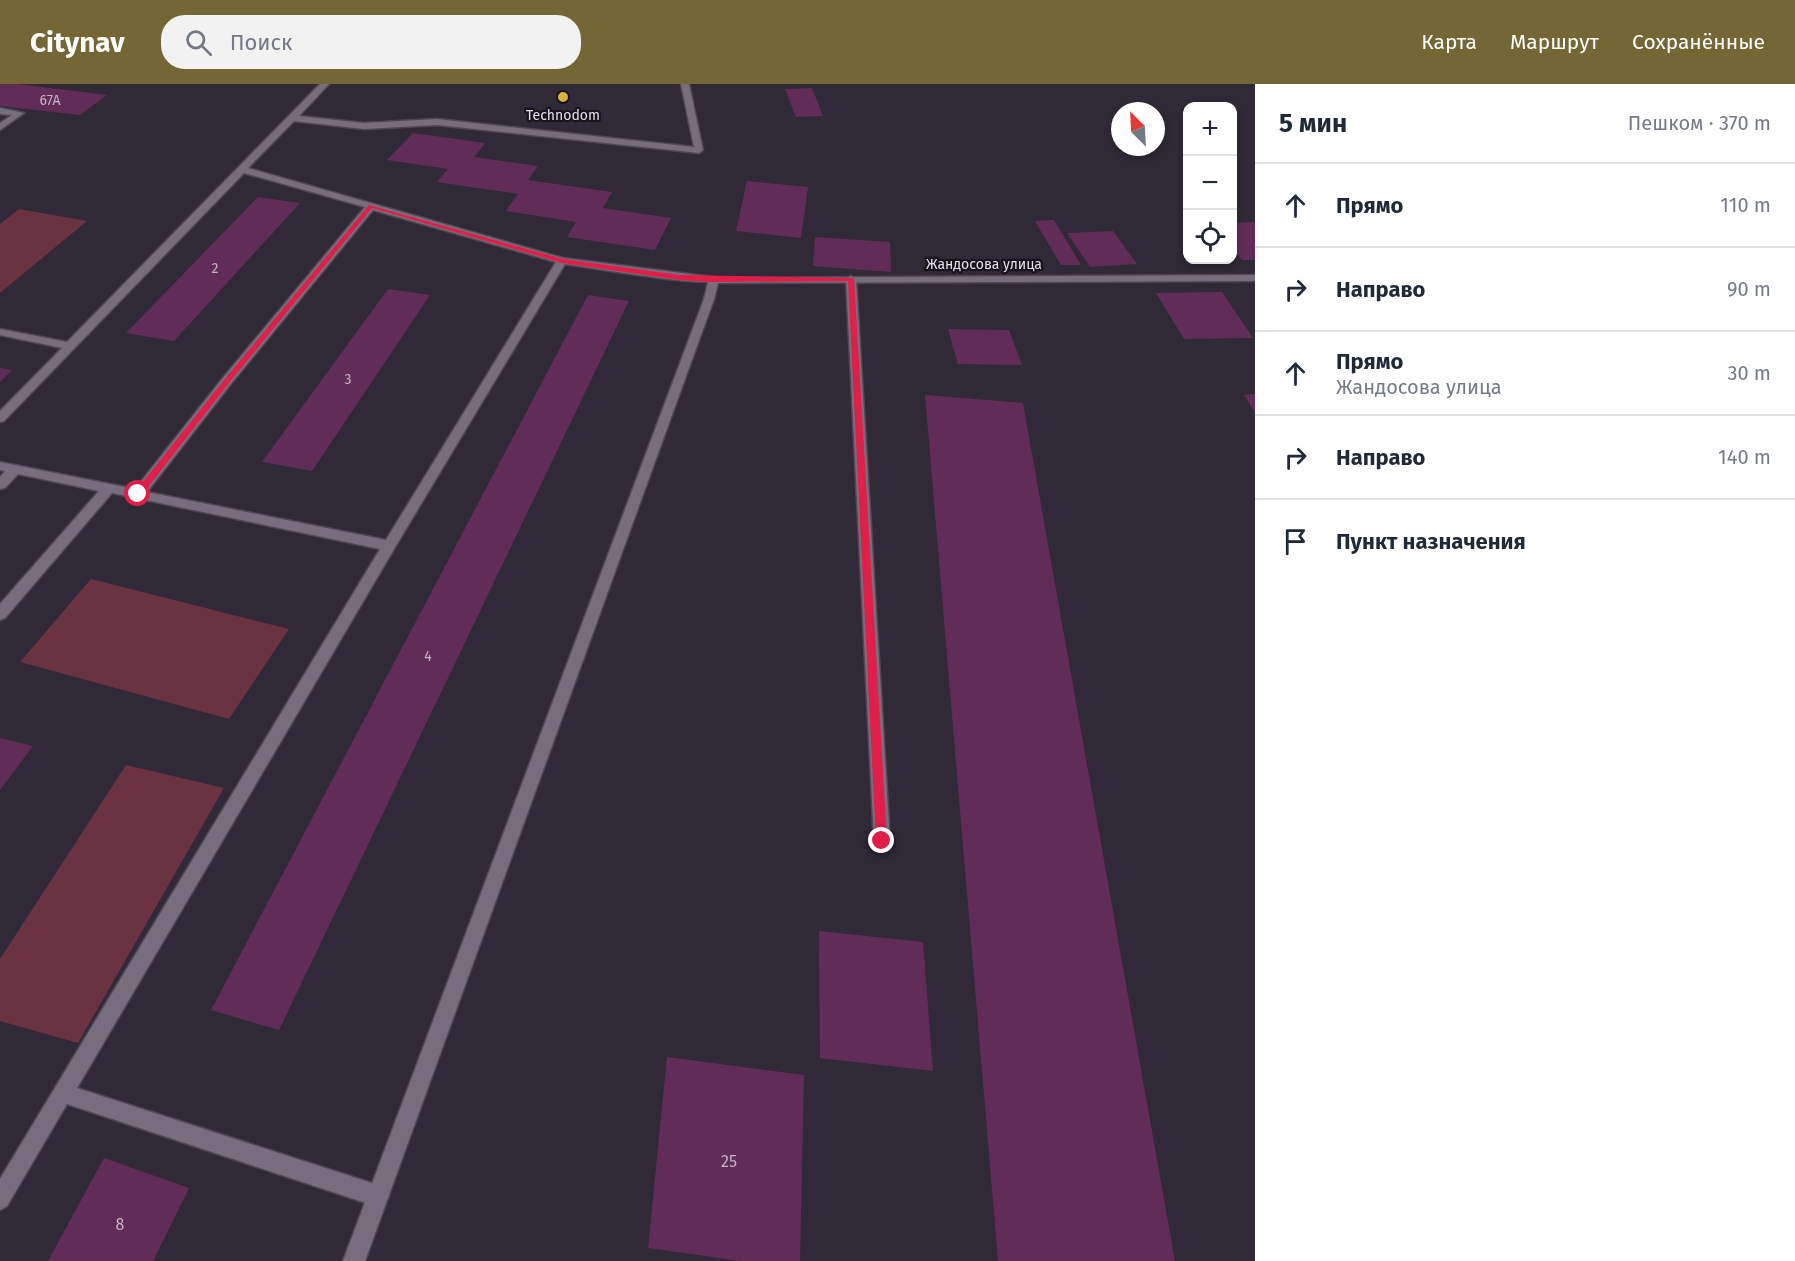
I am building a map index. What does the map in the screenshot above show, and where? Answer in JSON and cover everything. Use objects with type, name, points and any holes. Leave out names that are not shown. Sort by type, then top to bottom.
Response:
[{"type":"street","points":[[0,418],[325,84]]},
{"type":"street","points":[[291,118],[364,126],[437,122],[699,150],[685,84]]},
{"type":"street","points":[[0,111],[20,113],[0,127]]},
{"type":"street","name":"Жандосова улица","points":[[242,169],[562,261],[680,278],[713,280],[1250,279]]},
{"type":"street","points":[[138,494],[226,382],[371,206]]},
{"type":"street","points":[[0,1198],[562,261]]},
{"type":"street","points":[[851,279],[882,841]]},
{"type":"street","points":[[1250,279],[1255,293]]},
{"type":"street","points":[[354,1261],[705,311],[713,280]]},
{"type":"street","points":[[0,332],[70,346]]},
{"type":"street","points":[[0,466],[389,546]]},
{"type":"street","points":[[0,485],[15,469]]},
{"type":"street","points":[[0,614],[109,488]]},
{"type":"street","points":[[63,1093],[378,1196]]},
{"type":"shaded area","points":[[19,209],[87,221],[0,293],[0,224]]},
{"type":"shaded area","points":[[91,579],[289,629],[229,719],[20,662]]},
{"type":"shaded area","points":[[126,765],[224,788],[78,1043],[0,1021],[0,959]]},
{"type":"building","points":[[0,84],[107,95],[80,115],[0,106]]},
{"type":"building","points":[[812,88],[823,116],[796,117],[785,89]]},
{"type":"building","points":[[413,133],[485,143],[474,157],[538,166],[528,180],[612,192],[603,208],[671,218],[655,250],[567,237],[576,222],[506,211],[518,194],[437,182],[448,169],[387,160]]},
{"type":"building","points":[[747,181],[808,187],[801,238],[736,231]]},
{"type":"building","points":[[258,197],[300,203],[174,341],[126,333]]},
{"type":"building","points":[[1054,220],[1081,265],[1061,265],[1035,221]]},
{"type":"building","points":[[1255,222],[1255,260],[1242,260],[1237,254],[1237,223]]},
{"type":"building","points":[[1113,231],[1137,264],[1090,267],[1067,233]]},
{"type":"building","points":[[815,237],[890,242],[891,272],[813,266]]},
{"type":"building","points":[[388,289],[430,295],[312,471],[262,462]]},
{"type":"building","points":[[1222,292],[1253,338],[1184,339],[1156,293]]},
{"type":"building","points":[[588,295],[629,301],[279,1030],[211,1010]]},
{"type":"building","points":[[948,329],[1009,330],[1022,365],[958,364]]},
{"type":"building","points":[[0,368],[12,370],[0,382]]},
{"type":"building","points":[[1255,394],[1255,412],[1244,395]]},
{"type":"building","points":[[925,395],[1023,403],[1175,1261],[998,1261]]},
{"type":"building","points":[[0,738],[33,746],[0,790]]},
{"type":"building","points":[[819,931],[923,942],[933,1071],[820,1058]]},
{"type":"building","points":[[667,1057],[804,1075],[800,1261],[740,1261],[648,1248]]},
{"type":"building","points":[[104,1158],[189,1188],[153,1261],[48,1261]]},
{"type":"place","name":"Technodom","points":[[563,97]]},
{"type":"route","points":[[138,494],[226,382],[371,206],[562,261],[680,278],[713,280],[851,279],[882,841]]}]
